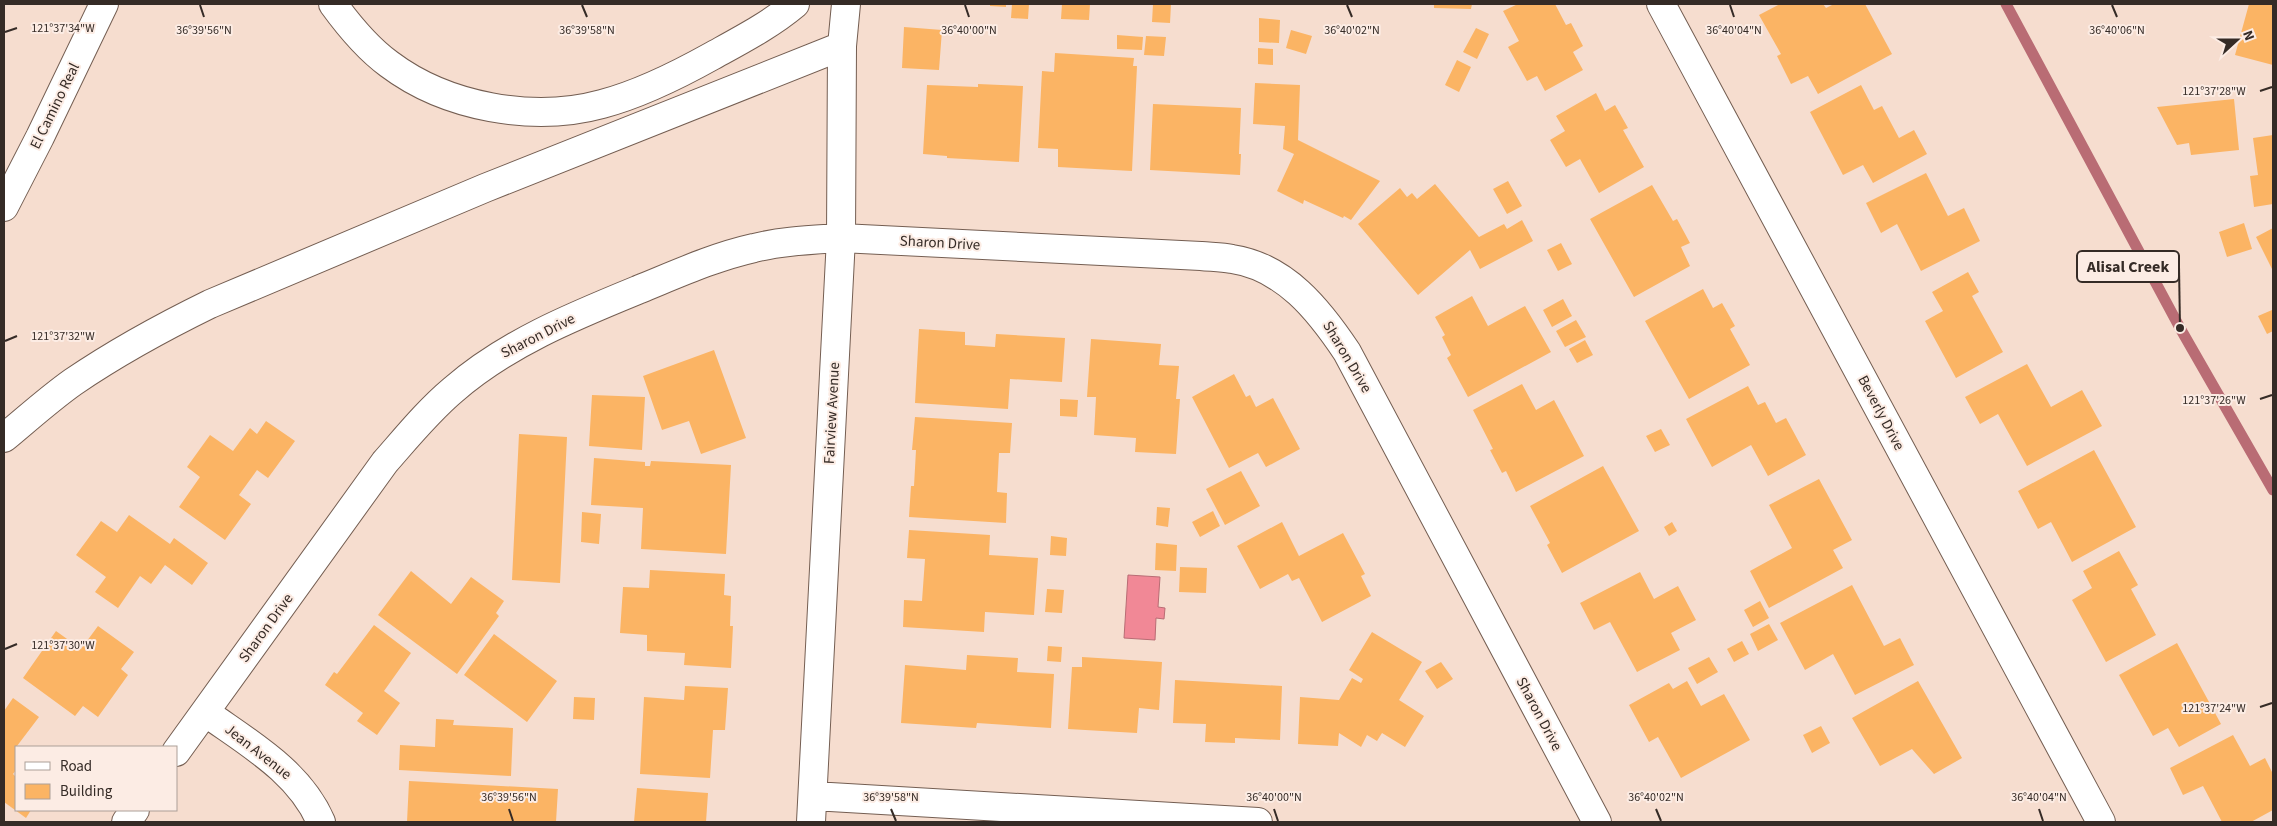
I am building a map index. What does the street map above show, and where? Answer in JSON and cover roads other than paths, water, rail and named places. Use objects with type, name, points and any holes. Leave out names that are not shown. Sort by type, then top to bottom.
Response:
[{"type":"main road","name":"El Camino Real","points":[[4,206],[40,137],[104,4]]},
{"type":"main road","points":[[333,4],[369,46],[390,64],[419,82],[481,105],[549,112],[603,104],[667,79],[759,31],[795,4]]},
{"type":"main road","name":"Fairview Avenue","points":[[811,822],[840,238],[842,46],[846,4]]},
{"type":"main road","name":"Beverly Drive","points":[[1661,4],[2101,822]]},
{"type":"main road","points":[[4,438],[72,384],[107,360],[210,304],[485,188],[842,46]]},
{"type":"main road","name":"Sharon Drive","points":[[178,749],[385,462],[434,408],[470,376],[520,343],[551,328],[709,261],[755,248],[789,242],[840,238],[1225,258],[1262,269],[1293,287],[1321,314],[1347,352],[1597,822]]},
{"type":"main road","name":"Jean Avenue","points":[[205,712],[292,778],[315,809],[320,822]]},
{"type":"main road","points":[[813,796],[1258,822]]},
{"type":"main road","points":[[126,822],[134,811]]},
{"type":"waterway","points":[[2006,4],[2180,328],[2273,490]]},
{"type":"place","name":"Alisal Creek","points":[[2180,328]]}]
